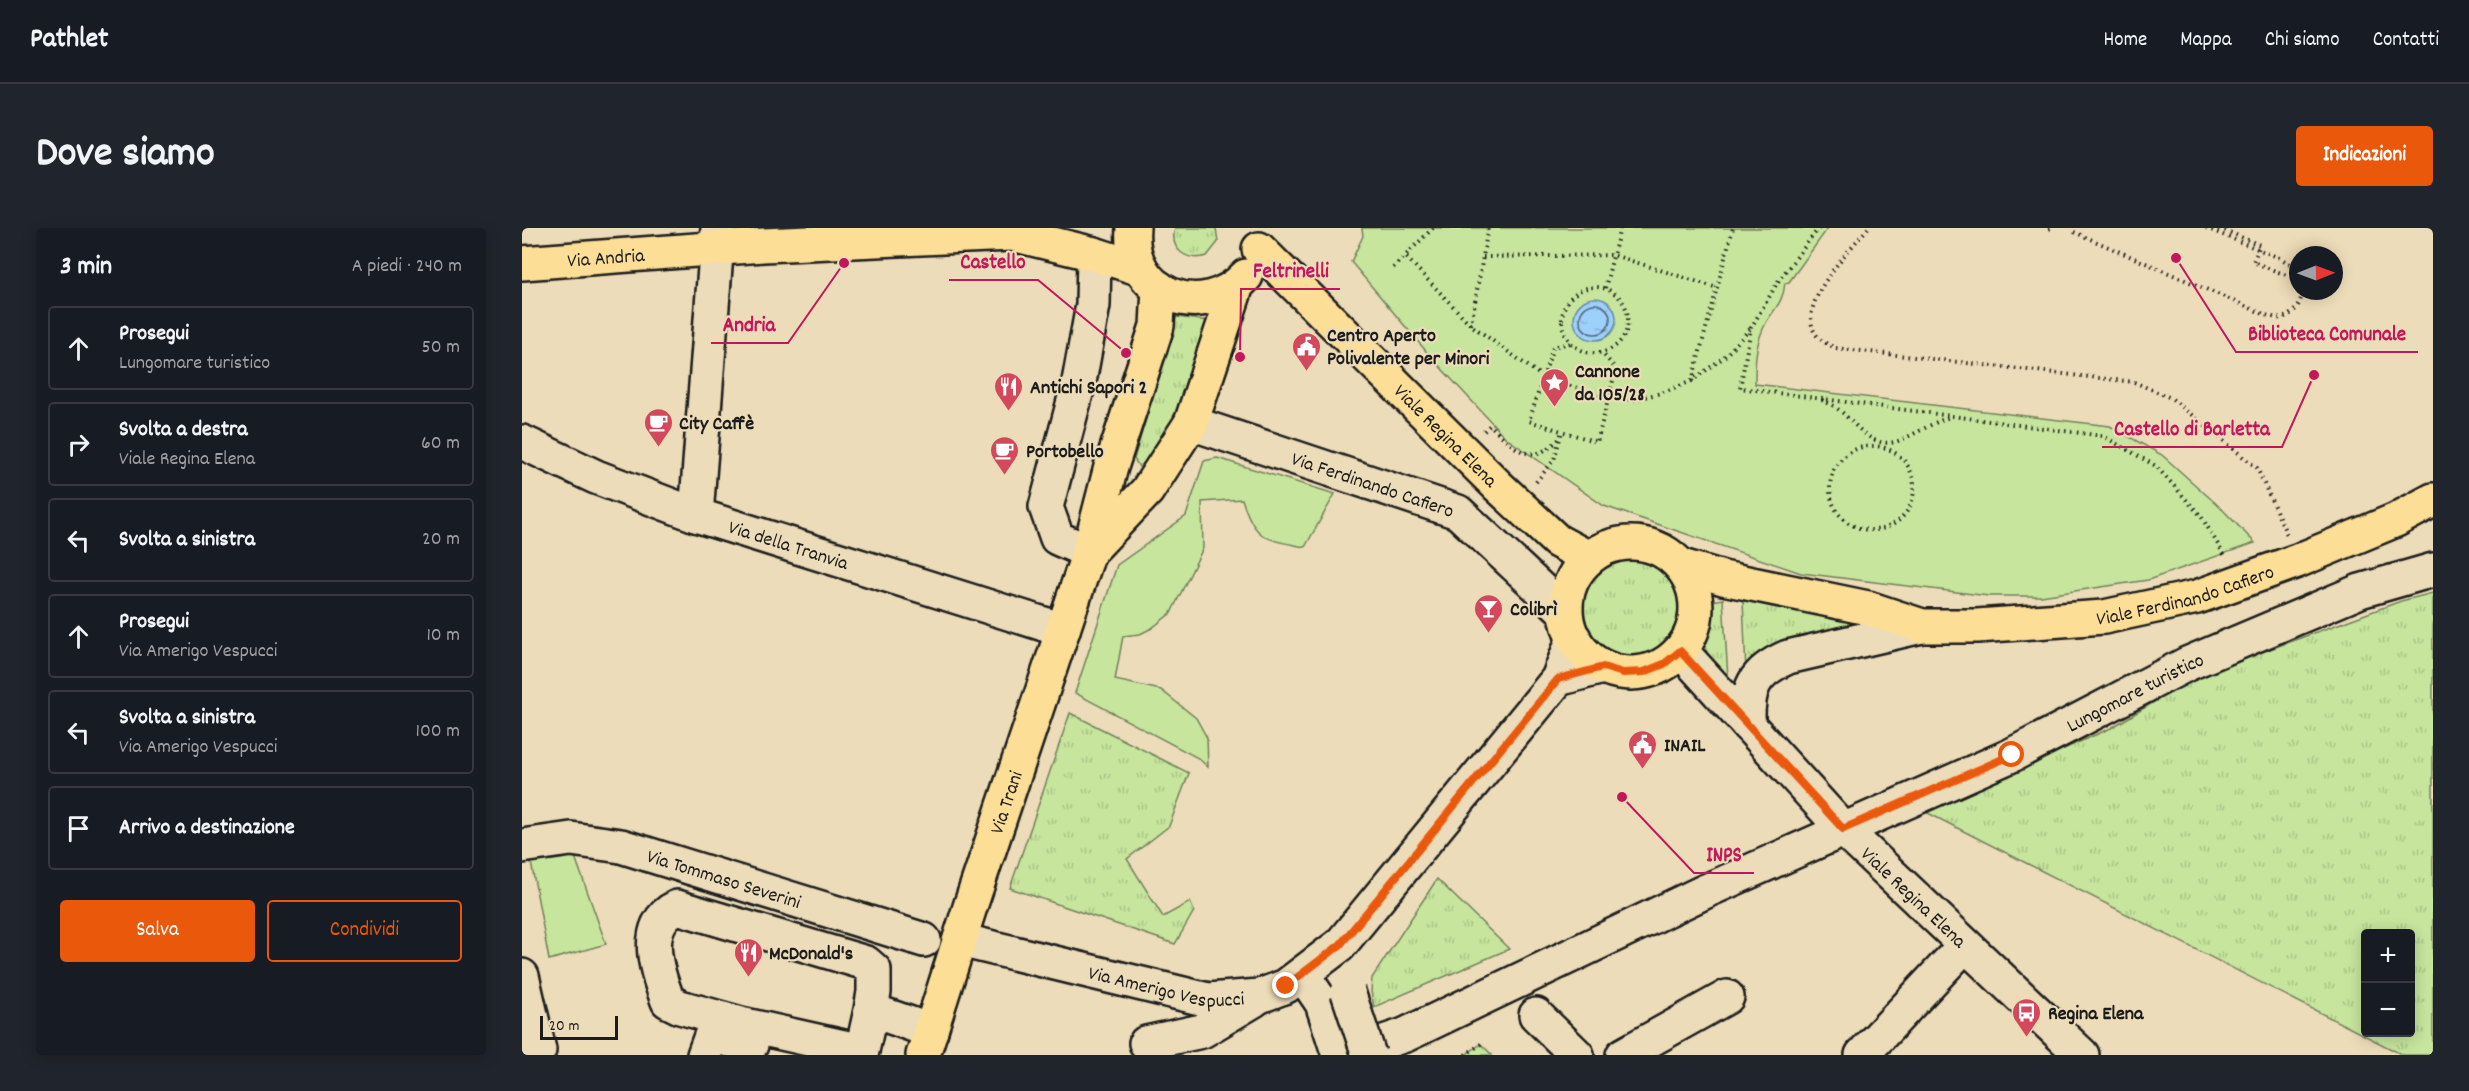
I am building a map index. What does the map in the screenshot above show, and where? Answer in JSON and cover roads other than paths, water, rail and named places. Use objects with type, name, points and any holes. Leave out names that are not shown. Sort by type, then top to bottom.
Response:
[{"type":"main road","name":"Via Trani","points":[[927,1043],[1089,552],[1111,467],[1157,326],[1150,279],[1135,254],[1133,228]]},
{"type":"main road","name":"Via Andria","points":[[522,262],[717,238],[763,245],[1021,231],[1094,254],[1150,279],[1177,297],[1198,300],[1219,296],[1237,285]]},
{"type":"main road","points":[[1237,285],[1253,265],[1259,239]]},
{"type":"main road","name":"Viale Regina Elena","points":[[1259,239],[1498,486],[1582,567]]},
{"type":"main road","name":"Via Trani","points":[[1089,552],[1147,491],[1191,423],[1237,285]]},
{"type":"main road","name":"Viale Ferdinando Cafiero","points":[[1700,577],[1868,608],[1922,626],[1977,626],[2104,617],[2197,597],[2297,561],[2396,520],[2433,500]]},
{"type":"main road","points":[[1638,543],[1662,550],[1700,577],[1695,622],[1690,638],[1680,651],[1664,664],[1644,672],[1623,673],[1603,667],[1586,655],[1574,638],[1566,611],[1568,593],[1582,567],[1612,545],[1638,543]]},
{"type":"street","points":[[696,515],[717,238]]},
{"type":"street","points":[[1089,552],[1057,538],[1046,507],[1079,382],[1091,316],[1094,254]]},
{"type":"street","name":"Via Ferdinando Cafiero","points":[[1191,423],[1458,512],[1560,607]]},
{"type":"street","name":"Via della Tranvia","points":[[522,442],[596,477],[696,515],[1063,630]]},
{"type":"street","points":[[1458,512],[1484,502],[1498,486]]},
{"type":"street","name":"Lungomare turistico","points":[[1344,1055],[1405,1035],[1708,890],[2012,755],[2187,664],[2360,591],[2433,570]]},
{"type":"street","name":"Viale Ferdinando Cafiero","points":[[1748,725],[1750,691],[1756,679],[1769,666],[1788,657],[1922,626]]},
{"type":"street","name":"Via Amerigo Vespucci","points":[[960,940],[1208,1000],[1260,996],[1286,986],[1329,956],[1340,945],[1558,679],[1574,638]]},
{"type":"street","name":"Viale Regina Elena","points":[[1680,651],[1843,829],[2082,1055]]},
{"type":"street","points":[[1558,679],[1603,667]]},
{"type":"street","name":"Via Tommaso Severini","points":[[522,846],[571,839],[621,846],[924,940]]},
{"type":"street","points":[[677,907],[866,963],[874,970],[871,1011],[862,1053],[680,1007],[668,1000],[661,982],[654,957],[653,944],[657,931],[666,914],[677,907]]},
{"type":"street","points":[[1862,1055],[1972,952]]},
{"type":"street","points":[[1900,1055],[1895,1050],[1972,952]]},
{"type":"street","points":[[1329,956],[1335,997],[1339,1055]]},
{"type":"street","points":[[1302,975],[1335,997],[1369,1055]]},
{"type":"street","points":[[522,976],[539,1050],[531,1055]]},
{"type":"street","points":[[1146,1043],[1202,1031],[1260,996]]},
{"type":"street","points":[[1623,1055],[1727,997]]},
{"type":"street","points":[[871,1011],[927,1043]]},
{"type":"street","points":[[1536,1015],[1577,1055]]},
{"type":"street","points":[[704,1055],[711,1036],[793,1055]]},
{"type":"water","points":[[1595,298],[1610,304],[1616,319],[1610,334],[1595,340],[1580,334],[1574,319],[1580,304]]},
{"type":"place","name":"Biblioteca Comunale","points":[[2176,258]]},
{"type":"place","name":"Andria","points":[[844,263]]},
{"type":"place","name":"Castello","points":[[1126,353]]},
{"type":"place","name":"Feltrinelli","points":[[1240,357]]},
{"type":"place","name":"Centro Aperto Polivalente per Minori","points":[[1306,372]]},
{"type":"place","name":"Castello di Barletta","points":[[2314,375]]},
{"type":"place","name":"Cannone da 105/28","points":[[1554,408]]},
{"type":"place","name":"Antichi Sapori 2","points":[[1009,412]]},
{"type":"place","name":"City Caffè","points":[[658,448]]},
{"type":"place","name":"Portobello","points":[[1005,476]]},
{"type":"place","name":"Colibrì","points":[[1489,634]]},
{"type":"place","name":"INAIL","points":[[1643,770]]},
{"type":"place","name":"INPS","points":[[1622,797]]},
{"type":"place","name":"McDonald's","points":[[748,978]]},
{"type":"place","name":"Regina Elena","points":[[2027,1038]]}]
